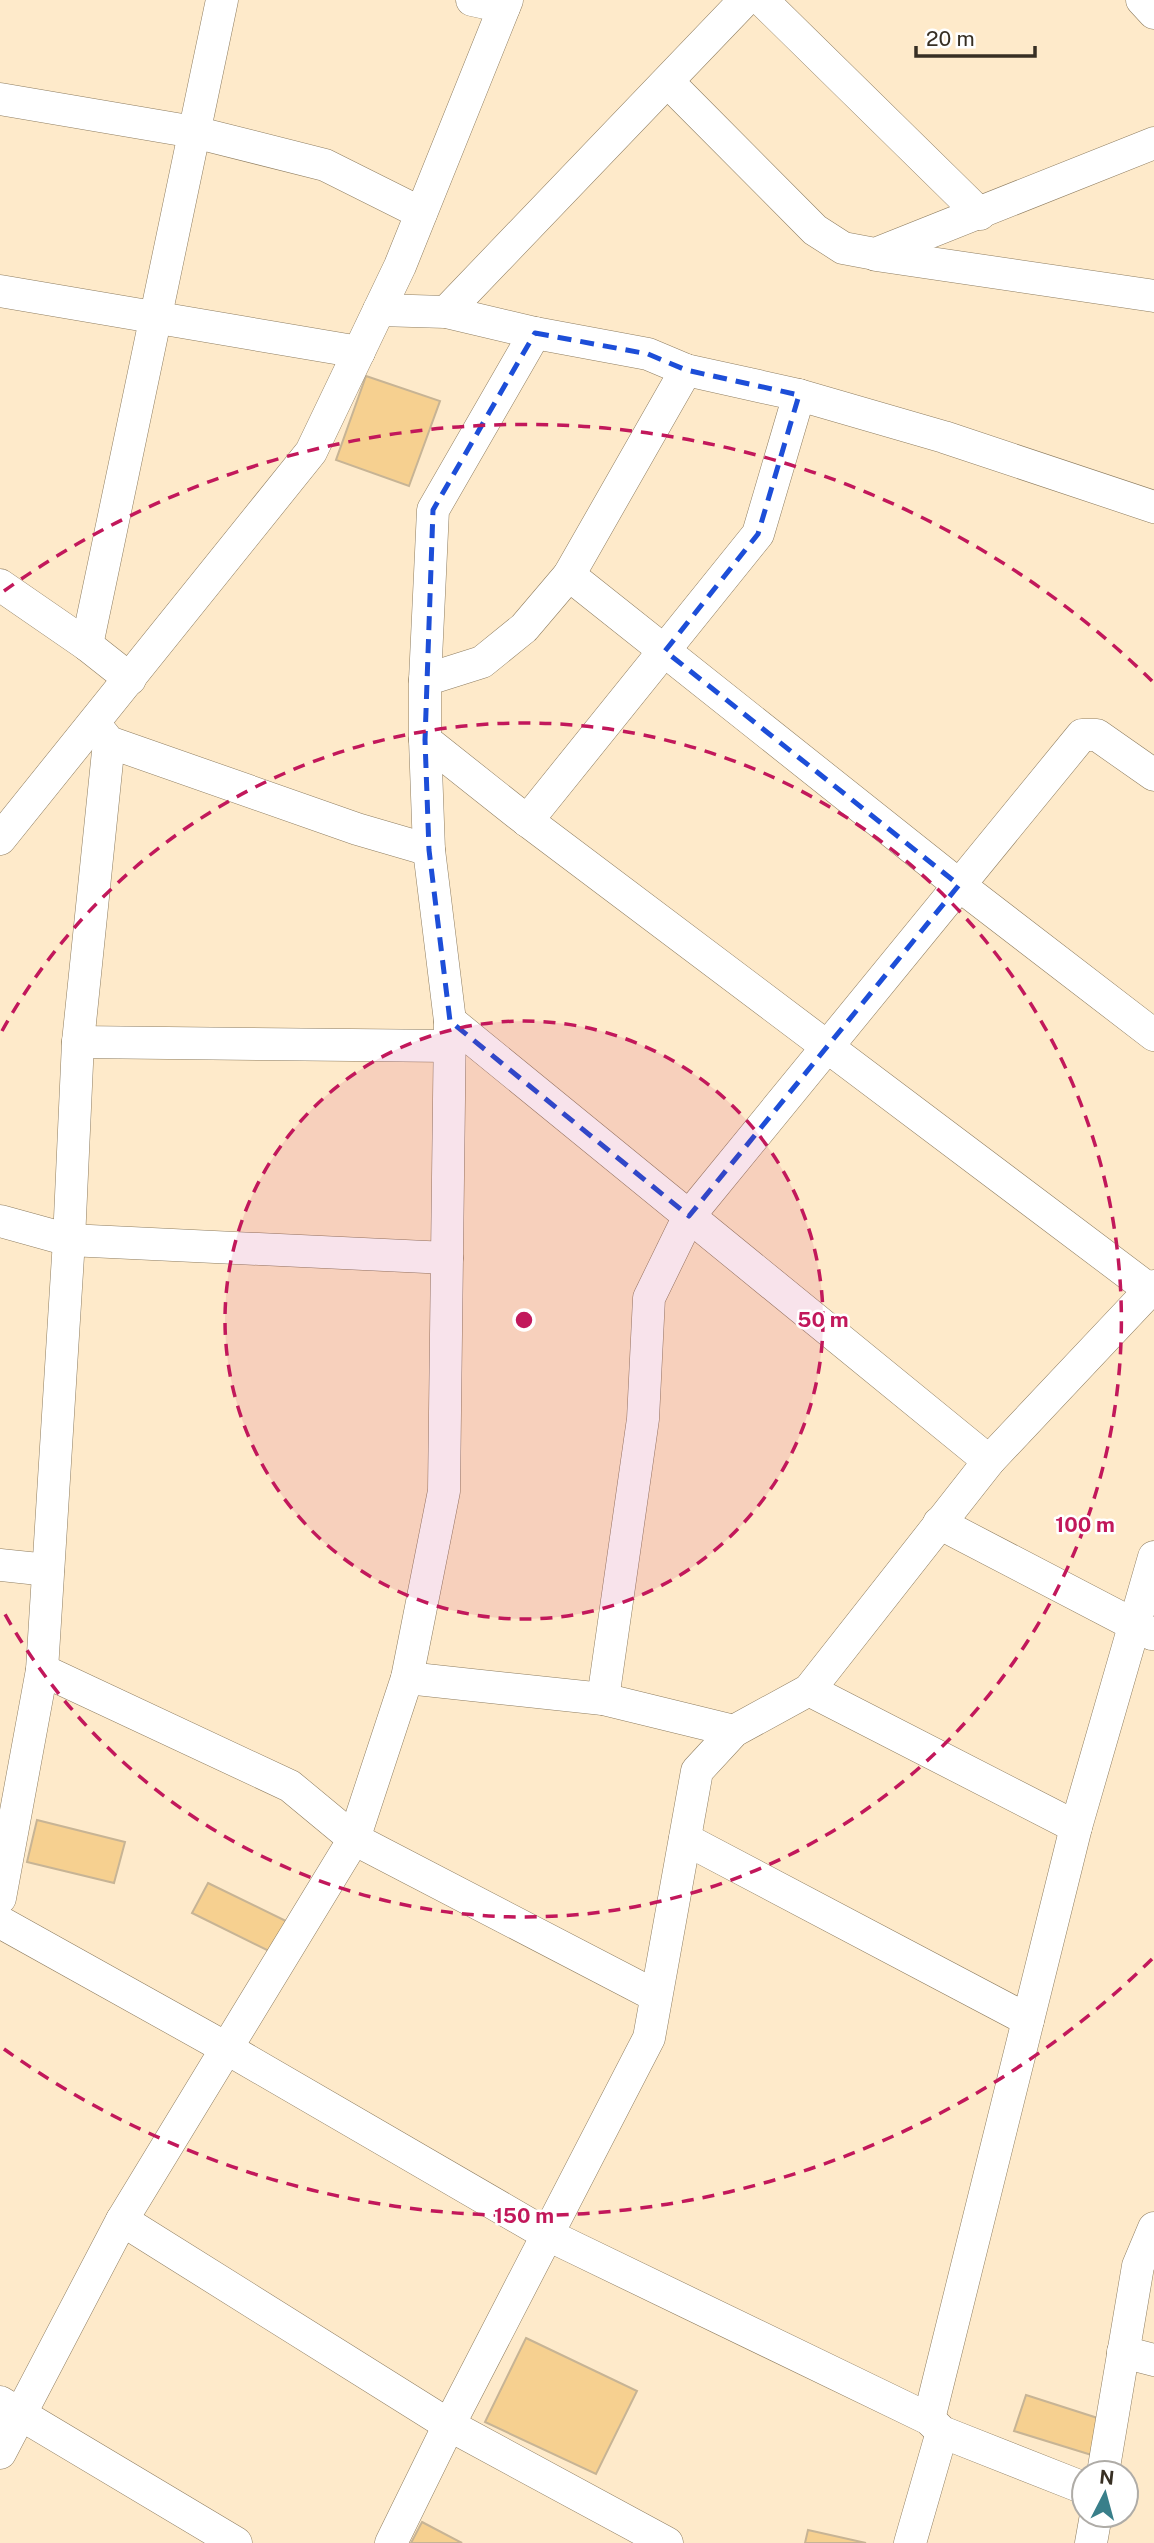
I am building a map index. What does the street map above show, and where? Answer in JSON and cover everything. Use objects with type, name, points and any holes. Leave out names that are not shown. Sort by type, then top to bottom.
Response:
[{"type":"street","points":[[87,645],[222,0]]},
{"type":"street","points":[[0,839],[101,732],[130,679],[311,452],[379,310],[505,4],[472,0]]},
{"type":"street","points":[[446,312],[745,0]]},
{"type":"street","points":[[761,0],[980,214]]},
{"type":"street","points":[[1142,0],[1154,13]]},
{"type":"street","points":[[668,82],[815,230],[843,248],[1154,296]]},
{"type":"street","points":[[0,99],[194,132],[325,165],[421,213]]},
{"type":"street","points":[[875,254],[1154,144]]},
{"type":"street","points":[[0,291],[359,352]]},
{"type":"street","points":[[379,310],[446,312],[535,333],[648,354],[686,370],[799,395],[944,436],[1154,507]]},
{"type":"street","points":[[0,2453],[9,2408],[354,1839],[407,1678],[444,1491],[450,1033],[429,850],[425,740],[433,510],[535,333]]},
{"type":"street","points":[[425,680],[482,662],[524,628],[569,575],[686,370]]},
{"type":"street","points":[[527,821],[758,534],[799,395]]},
{"type":"street","points":[[569,575],[959,885],[1154,1034]]},
{"type":"street","points":[[0,585],[87,645],[130,679]]},
{"type":"street","points":[[101,732],[357,829],[429,850]]},
{"type":"street","points":[[0,1898],[42,1670],[69,1241],[78,1042],[101,732]]},
{"type":"street","points":[[603,1699],[643,1419],[649,1298],[689,1216],[1082,736],[1097,735],[1154,775]]},
{"type":"street","points":[[391,2543],[649,2038],[697,1771],[734,1731],[809,1690],[989,1461],[1153,1290],[527,821],[425,740]]},
{"type":"street","points":[[78,1042],[450,1033],[689,1216],[989,1461]]},
{"type":"street","points":[[0,1221],[69,1241],[447,1258]]},
{"type":"street","points":[[939,1523],[1144,1630]]},
{"type":"street","points":[[910,2543],[1028,2020],[1076,1827],[1144,1630],[1154,1557]]},
{"type":"street","points":[[0,1565],[48,1570]]},
{"type":"street","points":[[42,1670],[290,1786],[354,1839],[656,1996]]},
{"type":"street","points":[[407,1678],[603,1699],[734,1731]]},
{"type":"street","points":[[809,1690],[1076,1827]]},
{"type":"street","points":[[685,1839],[1028,2020]]},
{"type":"street","points":[[0,1922],[226,2048],[548,2235],[936,2426],[1070,2482]]},
{"type":"street","points":[[122,2220],[449,2425],[667,2543]]},
{"type":"street","points":[[1105,2459],[1123,2352],[1154,2228]]},
{"type":"street","points":[[1123,2352],[1154,2360]]},
{"type":"street","points":[[9,2408],[236,2543]]},
{"type":"highlighted area","points":[[535,333],[648,354],[686,370],[799,395],[758,534],[665,651],[959,885],[689,1216],[450,1021],[429,850],[425,740],[433,510]]},
{"type":"building","points":[[366,376],[440,401],[409,486],[336,460]]},
{"type":"building","points":[[37,1820],[125,1842],[114,1883],[27,1862]]},
{"type":"building","points":[[208,1883],[288,1922],[273,1953],[192,1913]]},
{"type":"building","points":[[526,2338],[637,2391],[596,2474],[485,2422]]},
{"type":"building","points":[[1026,2395],[1110,2422],[1098,2457],[1014,2431]]},
{"type":"building","points":[[422,2522],[462,2543],[411,2543]]},
{"type":"building","points":[[808,2530],[866,2543],[805,2543]]}]
